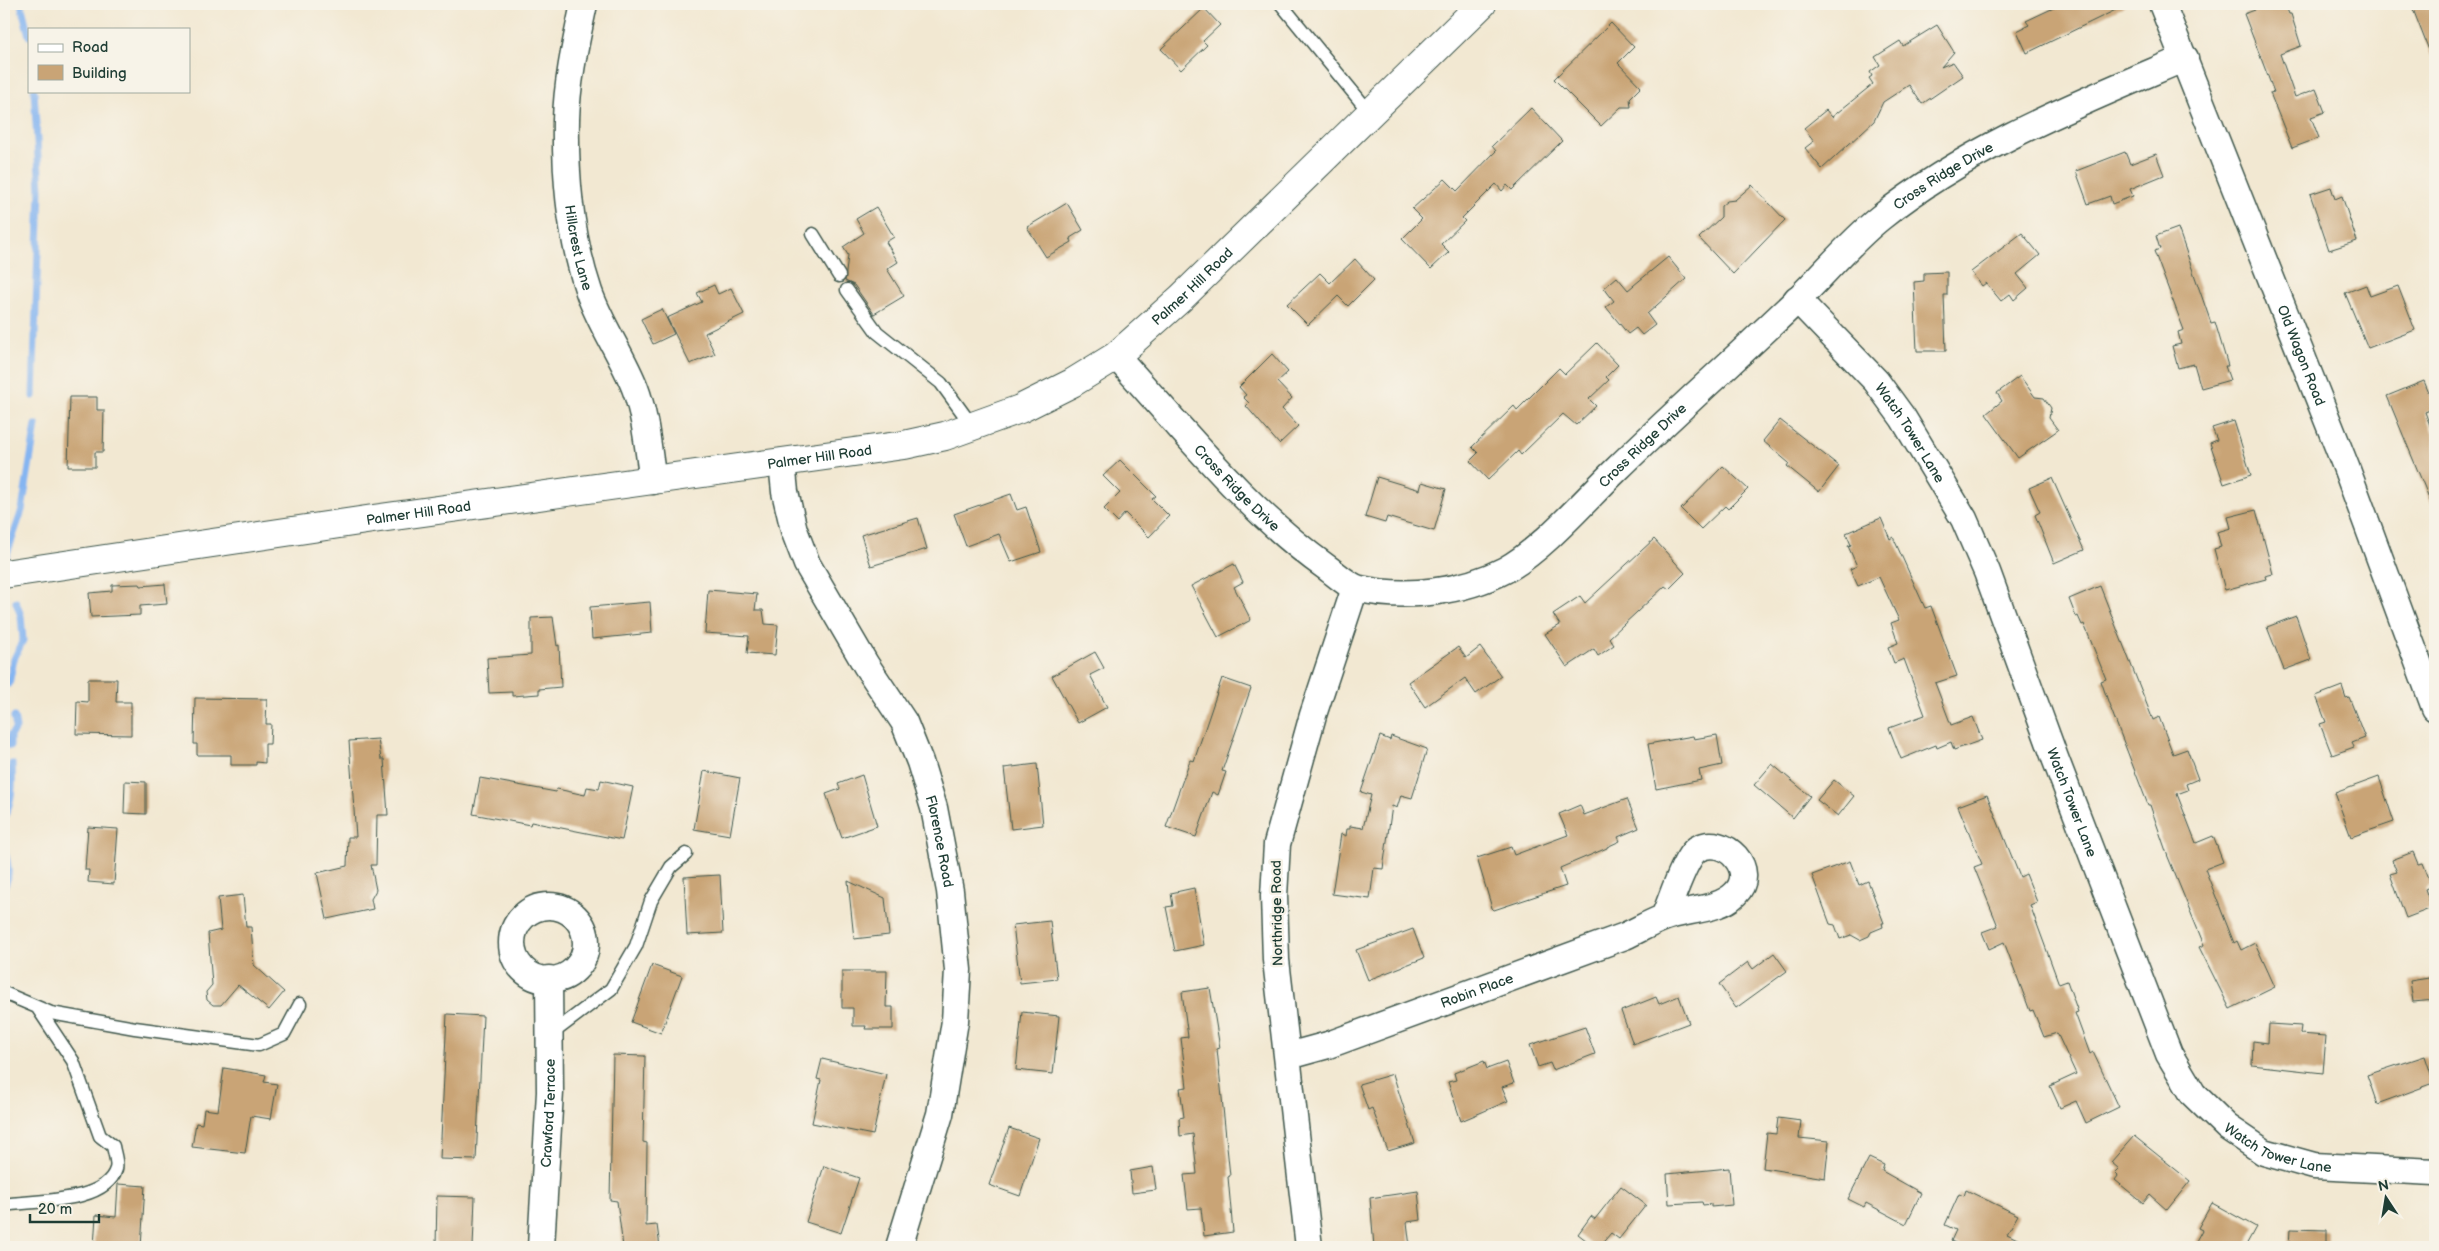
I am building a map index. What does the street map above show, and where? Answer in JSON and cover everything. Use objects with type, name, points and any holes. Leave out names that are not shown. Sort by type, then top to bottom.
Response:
[{"type":"main road","name":"Palmer Hill Road","points":[[4,574],[373,519],[904,445],[973,427],[1020,410],[1072,384],[1116,356],[1181,298],[1482,4]]},
{"type":"street","name":"Hillcrest Lane","points":[[584,4],[573,56],[566,119],[567,171],[575,230],[588,289],[595,308],[635,389],[645,426],[653,481]]},
{"type":"street","name":"Old Wagon Road","points":[[2162,4],[2346,467],[2435,708]]},
{"type":"street","name":"Cross Ridge Drive","points":[[1116,356],[1261,514],[1308,554],[1355,588],[1391,594],[1433,591],[1471,584],[1506,570],[1542,542],[1658,429],[1797,299],[1878,219],[1930,182],[2000,140],[2185,58]]},
{"type":"street","name":"Watch Tower Lane","points":[[1797,299],[1876,381],[1903,418],[1964,519],[1987,572],[2055,758],[2169,1054],[2193,1094],[2227,1127],[2264,1152],[2314,1166],[2435,1172]]},
{"type":"street","name":"Florence Road","points":[[782,462],[785,492],[794,530],[807,564],[866,665],[904,722],[920,762],[934,808],[950,891],[958,970],[955,1021],[940,1114],[899,1247]]},
{"type":"street","name":"Northridge Road","points":[[1309,1247],[1276,960],[1274,896],[1277,844],[1313,715],[1355,588]]},
{"type":"street","name":"Robin Place","points":[[1288,1056],[1328,1045],[1625,936],[1664,917]]},
{"type":"street","name":"Crawford Terrace","points":[[541,1247],[550,1092],[549,980]]},
{"type":"lane","points":[[1281,4],[1370,113]]},
{"type":"lane","points":[[813,234],[839,276]]},
{"type":"lane","points":[[847,290],[877,332],[941,383],[973,427]]},
{"type":"lane","points":[[550,1035],[611,989],[636,946],[650,901],[671,867],[686,854]]},
{"type":"lane","points":[[4,993],[51,1013],[136,1028],[259,1045],[284,1034],[300,1004]]},
{"type":"lane","points":[[4,1205],[80,1197],[108,1183],[117,1168],[113,1146],[100,1136],[72,1061],[37,1007]]},
{"type":"building","points":[[2062,4],[2128,4],[2027,53],[2017,31],[2029,25],[2026,21]]},
{"type":"building","points":[[2253,4],[2285,4],[2289,14],[2291,14],[2301,46],[2280,54],[2295,97],[2316,89],[2325,112],[2311,117],[2319,138],[2292,148],[2270,93],[2274,92],[2244,14],[2255,10]]},
{"type":"building","points":[[2411,4],[2435,4],[2435,63],[2434,63]]},
{"type":"building","points":[[1204,8],[1220,25],[1203,41],[1207,45],[1181,70],[1161,49]]},
{"type":"building","points":[[1611,23],[1634,47],[1618,63],[1641,87],[1630,98],[1631,107],[1621,107],[1601,126],[1554,79]]},
{"type":"building","points":[[1937,25],[1954,52],[1941,67],[1953,62],[1963,76],[1922,104],[1909,85],[1883,102],[1874,121],[1822,169],[1805,148],[1814,141],[1804,128],[1826,110],[1832,117],[1873,84],[1869,78],[1872,76],[1870,72],[1880,65],[1875,57],[1900,41],[1903,46]]},
{"type":"building","points":[[1531,108],[1562,141],[1512,190],[1507,185],[1502,191],[1496,184],[1462,218],[1465,221],[1441,244],[1449,252],[1431,269],[1402,239],[1422,219],[1412,209],[1445,179],[1457,191],[1496,151],[1492,146]]},
{"type":"building","points":[[2125,152],[2130,164],[2156,154],[2164,175],[2130,189],[2133,196],[2112,204],[2110,196],[2088,204],[2076,171]]},
{"type":"building","points":[[1752,185],[1785,220],[1733,274],[1699,238],[1721,217],[1721,206],[1727,201],[1735,200]]},
{"type":"building","points":[[2331,187],[2335,199],[2342,196],[2357,241],[2329,250],[2310,194]]},
{"type":"building","points":[[1067,203],[1083,230],[1070,238],[1072,242],[1046,257],[1027,227]]},
{"type":"building","points":[[876,207],[894,237],[886,242],[898,262],[887,269],[904,296],[874,314],[854,285],[845,281],[848,255],[843,247],[864,233],[856,219]]},
{"type":"building","points":[[2178,228],[2211,323],[2215,322],[2228,366],[2225,366],[2230,380],[2201,388],[2194,364],[2178,368],[2172,346],[2181,344],[2178,332],[2184,330],[2154,251],[2160,249],[2156,236]]},
{"type":"building","points":[[2022,233],[2040,255],[2017,274],[2028,288],[2014,300],[2010,294],[2001,301],[1986,283],[1982,286],[1971,272]]},
{"type":"building","points":[[1668,257],[1686,279],[1647,314],[1655,325],[1642,335],[1636,328],[1628,334],[1606,307],[1614,301],[1604,288],[1617,277],[1628,290]]},
{"type":"building","points":[[1355,259],[1374,280],[1348,306],[1338,296],[1308,325],[1287,304],[1320,273],[1330,283]]},
{"type":"building","points":[[1947,272],[1947,295],[1944,295],[1946,351],[1917,351],[1914,282],[1924,281],[1924,273]]},
{"type":"building","points":[[714,285],[718,294],[731,288],[744,314],[705,333],[715,354],[690,364],[667,318],[702,302],[697,293]]},
{"type":"building","points":[[2366,285],[2370,296],[2398,286],[2415,330],[2368,348],[2345,293]]},
{"type":"building","points":[[662,309],[674,334],[653,344],[641,319]]},
{"type":"building","points":[[1597,343],[1618,365],[1606,377],[1609,380],[1589,399],[1596,406],[1576,425],[1563,414],[1521,455],[1518,451],[1488,480],[1470,461],[1478,453],[1472,447],[1514,406],[1517,410],[1559,368],[1565,374]]},
{"type":"building","points":[[1272,354],[1288,372],[1277,382],[1292,398],[1282,409],[1298,426],[1279,444],[1246,406],[1249,403],[1243,397],[1246,395],[1239,387]]},
{"type":"building","points":[[2020,376],[2035,397],[2044,398],[2051,408],[2049,418],[2058,430],[2018,458],[1986,414],[2002,401],[1997,393]]},
{"type":"building","points":[[2424,381],[2435,408],[2425,412],[2435,439],[2434,510],[2387,396]]},
{"type":"building","points":[[70,397],[97,397],[97,410],[104,410],[103,452],[95,452],[95,467],[68,467]]},
{"type":"building","points":[[1780,420],[1839,466],[1819,492],[1787,466],[1789,463],[1763,441]]},
{"type":"building","points":[[2234,421],[2251,475],[2224,484],[2210,443],[2217,440],[2212,428]]},
{"type":"building","points":[[1120,460],[1156,496],[1152,499],[1169,516],[1149,537],[1125,513],[1117,522],[1104,509],[1120,493],[1103,476]]},
{"type":"building","points":[[1723,466],[1748,489],[1728,509],[1725,506],[1701,529],[1681,509]]},
{"type":"building","points":[[1377,477],[1420,490],[1422,482],[1446,489],[1434,531],[1387,517],[1385,523],[1365,517]]},
{"type":"building","points":[[2052,478],[2084,550],[2054,563],[2035,515],[2040,512],[2029,488]]},
{"type":"building","points":[[1011,494],[1017,510],[1026,507],[1041,552],[1011,562],[999,534],[966,546],[954,514]]},
{"type":"building","points":[[2256,510],[2273,574],[2265,576],[2266,579],[2225,590],[2214,549],[2221,547],[2217,532],[2231,528],[2228,517]]},
{"type":"building","points":[[918,518],[927,549],[871,566],[861,535]]},
{"type":"building","points":[[1881,518],[1890,539],[1893,537],[1925,608],[1931,606],[1957,676],[1935,683],[1951,725],[1973,717],[1982,740],[1954,750],[1951,742],[1937,748],[1936,745],[1901,759],[1889,728],[1925,715],[1904,659],[1894,663],[1888,647],[1898,643],[1891,623],[1899,620],[1879,577],[1858,586],[1850,569],[1857,566],[1848,546],[1851,545],[1846,533]]},
{"type":"building","points":[[1654,539],[1685,573],[1669,589],[1665,586],[1609,638],[1614,645],[1598,656],[1594,649],[1567,667],[1545,634],[1560,625],[1553,614],[1580,596],[1585,603]]},
{"type":"building","points":[[1234,564],[1243,582],[1234,587],[1251,620],[1218,637],[1191,586]]},
{"type":"building","points":[[140,584],[141,586],[165,584],[167,604],[140,606],[140,615],[91,617],[89,593],[112,591],[112,585]]},
{"type":"building","points":[[2100,586],[2153,720],[2159,717],[2173,754],[2187,749],[2198,779],[2186,784],[2188,790],[2177,794],[2196,843],[2213,836],[2223,862],[2205,869],[2234,943],[2237,941],[2241,950],[2255,943],[2275,987],[2230,1009],[2199,947],[2204,945],[2168,857],[2150,805],[2148,805],[2101,681],[2106,679],[2084,624],[2082,625],[2078,616],[2076,617],[2069,599]]},
{"type":"building","points":[[708,590],[757,594],[755,610],[763,610],[765,624],[778,625],[775,655],[747,653],[749,636],[705,633]]},
{"type":"building","points":[[650,602],[652,633],[592,639],[590,607]]},
{"type":"building","points":[[2296,616],[2311,660],[2284,670],[2267,627]]},
{"type":"building","points":[[553,617],[557,646],[559,645],[561,687],[539,689],[539,694],[512,696],[512,692],[489,693],[487,658],[531,655],[531,618]]},
{"type":"building","points":[[1458,647],[1466,658],[1480,647],[1501,676],[1476,694],[1465,678],[1425,707],[1408,682]]},
{"type":"building","points":[[1095,652],[1104,668],[1090,675],[1107,707],[1078,723],[1052,676]]},
{"type":"building","points":[[1222,678],[1251,688],[1222,771],[1226,772],[1218,795],[1212,792],[1196,837],[1166,827],[1190,760],[1194,761]]},
{"type":"building","points":[[88,679],[117,679],[116,702],[131,702],[131,735],[76,734],[77,701],[88,702]]},
{"type":"building","points":[[2342,686],[2346,698],[2349,697],[2365,738],[2352,743],[2354,747],[2332,755],[2320,724],[2326,722],[2316,696]]},
{"type":"building","points":[[195,698],[267,699],[266,724],[271,724],[270,744],[265,744],[265,763],[256,762],[256,765],[231,765],[231,755],[197,755],[197,744],[194,744]]},
{"type":"building","points":[[1717,735],[1722,765],[1699,770],[1701,780],[1656,789],[1648,744],[1693,736],[1694,739]]},
{"type":"building","points":[[1380,736],[1390,740],[1391,736],[1427,749],[1418,779],[1412,798],[1401,795],[1397,808],[1392,806],[1383,869],[1374,868],[1370,899],[1332,894],[1341,834],[1346,836],[1347,829],[1350,829],[1350,826],[1363,828],[1371,795],[1361,792]]},
{"type":"building","points":[[378,739],[381,759],[384,759],[388,815],[377,815],[376,865],[371,865],[376,890],[371,899],[373,909],[327,919],[317,873],[347,866],[348,837],[356,837],[349,741]]},
{"type":"building","points":[[1037,764],[1043,825],[1011,829],[1004,768]]},
{"type":"building","points":[[1772,764],[1810,796],[1793,818],[1754,785]]},
{"type":"building","points":[[704,771],[740,778],[730,835],[694,829]]},
{"type":"building","points":[[862,775],[877,826],[842,838],[826,794],[840,789],[838,784]]},
{"type":"building","points":[[2379,777],[2394,822],[2351,837],[2335,793]]},
{"type":"building","points":[[480,778],[556,792],[557,789],[585,795],[587,787],[599,789],[601,780],[633,787],[622,840],[531,822],[530,825],[473,814]]},
{"type":"building","points":[[1834,780],[1854,796],[1838,816],[1817,800]]},
{"type":"building","points":[[125,781],[146,782],[146,814],[124,813]]},
{"type":"building","points":[[1987,795],[2020,877],[2026,874],[2037,902],[2030,905],[2059,984],[2067,981],[2078,1012],[2075,1013],[2090,1054],[2093,1052],[2119,1107],[2086,1123],[2076,1101],[2060,1108],[2050,1086],[2076,1074],[2057,1033],[2044,1037],[2033,1010],[2030,1011],[2004,942],[1989,949],[1982,932],[1998,926],[1974,867],[1982,864],[1958,806]]},
{"type":"building","points":[[1627,799],[1639,828],[1618,837],[1620,841],[1607,848],[1560,868],[1566,886],[1494,910],[1492,908],[1477,858],[1511,847],[1514,855],[1568,835],[1559,814],[1580,805],[1584,815]]},
{"type":"building","points":[[88,827],[118,829],[114,884],[88,882],[89,870],[85,870]]},
{"type":"building","points":[[2413,852],[2418,864],[2423,863],[2432,886],[2425,889],[2432,908],[2406,918],[2390,874],[2397,872],[2392,860]]},
{"type":"building","points":[[1850,861],[1859,885],[1868,881],[1884,923],[1882,923],[1883,927],[1871,932],[1869,936],[1860,940],[1851,935],[1840,939],[1835,925],[1830,924],[1812,875]]},
{"type":"building","points":[[720,875],[723,933],[687,935],[684,877]]},
{"type":"building","points":[[848,881],[885,898],[889,935],[854,939]]},
{"type":"building","points":[[1194,888],[1204,945],[1175,951],[1166,907],[1173,906],[1171,893]]},
{"type":"building","points":[[243,895],[246,927],[251,927],[254,965],[284,992],[269,1010],[238,985],[221,1005],[213,1005],[207,1000],[206,992],[212,985],[208,933],[221,930],[218,898]]},
{"type":"building","points":[[1050,921],[1057,979],[1020,983],[1013,925]]},
{"type":"building","points":[[1413,929],[1424,958],[1368,980],[1356,950]]},
{"type":"building","points":[[1774,953],[1787,971],[1736,1008],[1719,984],[1748,962],[1753,969]]},
{"type":"building","points":[[652,965],[682,976],[661,1033],[631,1022]]},
{"type":"building","points":[[842,971],[887,971],[886,1007],[893,1007],[893,1029],[865,1029],[866,1026],[853,1026],[853,1008],[842,1008]]},
{"type":"building","points":[[2435,977],[2435,1000],[2413,1002],[2410,981]]},
{"type":"building","points":[[1210,988],[1220,1048],[1217,1049],[1230,1176],[1228,1177],[1233,1232],[1204,1236],[1201,1208],[1188,1209],[1184,1175],[1197,1174],[1193,1134],[1180,1136],[1179,1118],[1184,1117],[1180,1088],[1187,1087],[1181,1038],[1188,1037],[1182,992]]},
{"type":"building","points":[[1679,996],[1689,1023],[1633,1044],[1621,1011],[1656,997],[1659,1004]]},
{"type":"building","points":[[1022,1012],[1059,1016],[1053,1074],[1016,1070]]},
{"type":"building","points":[[447,1014],[483,1016],[476,1160],[440,1159]]},
{"type":"building","points":[[2269,1024],[2301,1026],[2300,1034],[2326,1036],[2323,1073],[2252,1065],[2253,1041],[2268,1043]]},
{"type":"building","points":[[1585,1027],[1595,1054],[1553,1070],[1550,1063],[1538,1067],[1530,1045]]},
{"type":"building","points":[[613,1055],[645,1056],[643,1142],[647,1143],[646,1226],[657,1225],[660,1247],[623,1247],[617,1201],[610,1200]]},
{"type":"building","points":[[2425,1056],[2434,1083],[2377,1104],[2367,1075]]},
{"type":"building","points":[[822,1059],[886,1074],[873,1135],[812,1123],[821,1080],[817,1079]]},
{"type":"building","points":[[1484,1061],[1487,1069],[1506,1062],[1514,1083],[1502,1087],[1508,1101],[1461,1121],[1448,1082],[1456,1080],[1454,1073]]},
{"type":"building","points":[[224,1068],[266,1075],[264,1082],[277,1084],[271,1119],[251,1116],[245,1153],[192,1147],[196,1123],[202,1124],[204,1109],[218,1111]]},
{"type":"building","points":[[1393,1074],[1415,1143],[1388,1151],[1372,1108],[1368,1110],[1359,1084]]},
{"type":"building","points":[[1778,1118],[1801,1121],[1799,1138],[1829,1141],[1825,1178],[1763,1168],[1767,1133],[1776,1134]]},
{"type":"building","points":[[1009,1128],[1039,1138],[1020,1196],[989,1185]]},
{"type":"building","points":[[2134,1136],[2190,1181],[2167,1210],[2150,1195],[2143,1203],[2115,1180],[2118,1176],[2115,1173],[2119,1169],[2111,1162]]},
{"type":"building","points":[[1869,1158],[1884,1165],[1882,1171],[1921,1193],[1906,1224],[1866,1203],[1864,1207],[1848,1199]]},
{"type":"building","points":[[824,1166],[859,1178],[841,1233],[806,1222]]},
{"type":"building","points":[[1153,1167],[1156,1190],[1132,1193],[1130,1171]]},
{"type":"building","points":[[1729,1168],[1732,1205],[1711,1207],[1711,1204],[1703,1205],[1702,1202],[1669,1204],[1667,1174]]},
{"type":"building","points":[[118,1184],[145,1186],[141,1247],[94,1247],[96,1215],[116,1217]]},
{"type":"building","points":[[1621,1186],[1646,1205],[1619,1239],[1611,1233],[1599,1247],[1595,1247],[1578,1234],[1591,1216],[1595,1219]]},
{"type":"building","points":[[1966,1190],[2018,1215],[2007,1234],[2034,1247],[1964,1247],[1951,1241],[1956,1230],[1945,1225],[1959,1194],[1964,1196]]},
{"type":"building","points":[[1418,1191],[1421,1220],[1407,1222],[1410,1247],[1374,1247],[1370,1198]]},
{"type":"building","points":[[437,1196],[475,1197],[473,1247],[436,1247]]},
{"type":"building","points":[[2212,1203],[2256,1227],[2245,1247],[2207,1247],[2196,1241],[2202,1230],[2198,1228]]},
{"type":"building","points":[[2290,1229],[2327,1230],[2327,1247],[2289,1247]]},
{"type":"waterway","points":[[21,4],[28,32]]},
{"type":"waterway","points":[[33,396],[40,190],[34,92]]},
{"type":"waterway","points":[[7,554],[22,510],[36,425]]},
{"type":"waterway","points":[[9,684],[14,659],[23,640],[21,616],[16,602]]},
{"type":"waterway","points":[[10,746],[10,736],[16,728],[14,717]]},
{"type":"waterway","points":[[4,817],[12,791],[12,764]]},
{"type":"waterway","points":[[4,849],[8,864],[8,873],[4,887]]}]
